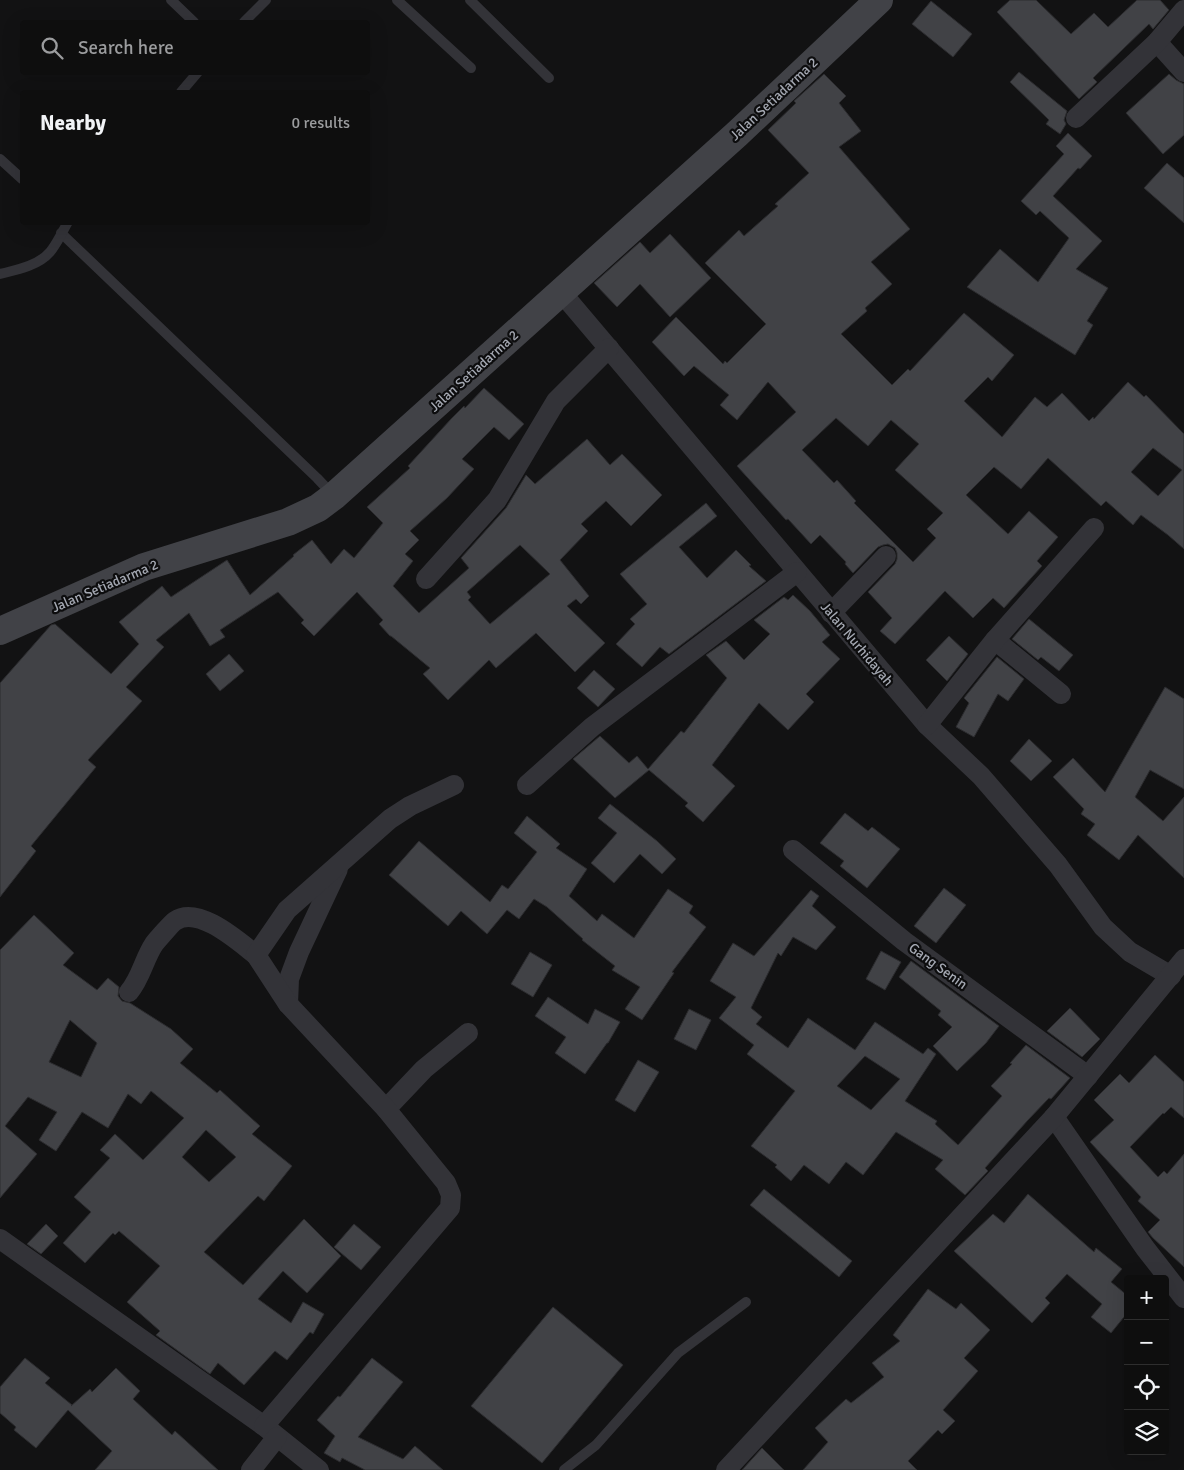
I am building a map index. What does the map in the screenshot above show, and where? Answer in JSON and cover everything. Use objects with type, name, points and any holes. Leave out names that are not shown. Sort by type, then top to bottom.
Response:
[{"type":"main road","name":"Jalan Setiadarma 2","points":[[0,632],[144,567],[288,522],[318,508],[334,496],[737,134],[879,0]]},
{"type":"street","points":[[1076,118],[1157,42],[1184,10]]},
{"type":"street","points":[[1157,42],[1184,72]]},
{"type":"street","name":"Jalan Nurhidayah","points":[[561,292],[927,725],[981,776],[1058,865],[1103,927],[1130,952],[1171,976]]},
{"type":"street","points":[[426,579],[497,500],[556,401],[609,348]]},
{"type":"street","points":[[927,725],[996,640],[1094,528]]},
{"type":"street","points":[[831,613],[886,556]]},
{"type":"street","points":[[526,785],[592,727],[797,572]]},
{"type":"street","points":[[996,640],[1061,694]]},
{"type":"street","points":[[256,954],[287,910],[390,819],[410,806],[454,785]]},
{"type":"street","name":"Gang Senin","points":[[793,850],[904,941],[1088,1076]]},
{"type":"street","points":[[288,1004],[289,979],[299,952],[341,862]]},
{"type":"street","points":[[130,992],[136,984],[154,944],[175,921],[199,917],[219,927],[256,954],[288,1004],[386,1109],[446,1183],[451,1195],[450,1208],[270,1431],[251,1470]]},
{"type":"street","points":[[726,1470],[1054,1117],[1184,959]]},
{"type":"street","points":[[386,1109],[424,1069],[468,1033]]},
{"type":"street","points":[[1054,1117],[1145,1248],[1184,1298]]},
{"type":"street","points":[[0,1239],[270,1431],[319,1470]]},
{"type":"lane","points":[[171,0],[192,20]]},
{"type":"lane","points":[[246,20],[266,0]]},
{"type":"lane","points":[[396,0],[471,68]]},
{"type":"lane","points":[[470,0],[549,78]]},
{"type":"lane","points":[[183,90],[195,75]]},
{"type":"lane","points":[[0,160],[20,177]]},
{"type":"lane","points":[[0,274],[42,260],[51,251],[66,225]]},
{"type":"lane","points":[[61,233],[334,496]]},
{"type":"lane","points":[[564,1470],[596,1445],[678,1353],[746,1302]]},
{"type":"building","points":[[1010,0],[1036,0],[1071,34],[1094,13],[1108,27],[1137,0],[1160,0],[1169,10],[1153,29],[1149,24],[1093,78],[1097,82],[1079,99],[997,12]]},
{"type":"building","points":[[931,1],[972,34],[953,57],[912,24]]},
{"type":"building","points":[[1019,72],[1067,111],[1064,120],[1066,124],[1060,134],[1046,124],[1049,120],[1010,82]]},
{"type":"building","points":[[824,74],[846,96],[839,103],[861,131],[839,147],[910,229],[871,262],[892,284],[865,308],[867,311],[841,334],[892,385],[908,369],[910,371],[964,313],[1014,355],[992,381],[988,377],[964,401],[1002,437],[1035,397],[1047,407],[1062,393],[1089,421],[1093,417],[1094,419],[1128,382],[1144,397],[1146,395],[1184,434],[1184,549],[1141,515],[1133,525],[1106,501],[1101,506],[1048,458],[1021,489],[994,467],[966,495],[1008,534],[1029,511],[1058,537],[1037,561],[1042,566],[1004,608],[993,598],[973,618],[945,591],[895,644],[880,631],[892,618],[868,592],[895,564],[897,553],[895,548],[888,544],[878,547],[853,573],[845,564],[846,562],[820,535],[811,544],[788,519],[786,520],[737,466],[796,412],[768,382],[737,420],[720,405],[729,395],[694,366],[684,376],[652,342],[676,317],[723,364],[725,361],[727,363],[766,324],[705,263],[739,230],[744,236],[778,206],[775,204],[809,173],[768,130],[796,103],[794,101]],"holes":[[[836,418],[868,446],[891,420],[919,444],[895,470],[943,513],[927,529],[936,538],[913,562],[854,503],[856,501],[837,480],[834,483],[802,450]],[[1153,448],[1182,470],[1158,496],[1131,472]]]},
{"type":"building","points":[[1169,74],[1184,84],[1184,135],[1163,154],[1126,113]]},
{"type":"building","points":[[1068,133],[1092,156],[1080,169],[1078,168],[1053,196],[1102,241],[1076,269],[1108,288],[1087,321],[1093,325],[1075,355],[967,287],[1000,249],[1038,282],[1069,238],[1040,211],[1036,215],[1021,201],[1064,154],[1056,146]]},
{"type":"building","points":[[1167,163],[1184,178],[1184,223],[1144,188]]},
{"type":"building","points":[[670,234],[711,278],[670,317],[640,284],[617,307],[594,283],[640,242],[650,253]]},
{"type":"building","points":[[484,388],[524,424],[509,440],[494,427],[462,459],[474,469],[447,498],[410,531],[419,540],[405,554],[413,561],[393,586],[419,613],[469,568],[461,558],[506,508],[526,475],[535,484],[587,439],[610,465],[622,454],[662,495],[631,526],[606,501],[581,524],[588,531],[560,560],[589,596],[581,604],[576,599],[567,606],[605,643],[575,672],[536,633],[496,668],[489,660],[448,700],[423,674],[430,668],[390,636],[379,624],[383,620],[357,592],[314,636],[301,623],[304,620],[278,592],[220,630],[225,637],[210,646],[189,613],[156,640],[164,647],[126,687],[142,701],[88,760],[96,767],[31,846],[36,851],[0,897],[0,683],[51,625],[55,624],[111,674],[139,644],[119,622],[162,586],[171,597],[227,560],[250,595],[312,540],[331,564],[344,549],[354,558],[383,523],[367,507],[410,468],[408,466],[451,419],[464,406],[465,408]],"holes":[[[520,545],[550,574],[490,624],[468,600],[471,597],[467,592]]]},
{"type":"building","points":[[706,503],[717,516],[679,547],[707,578],[736,550],[751,565],[749,566],[766,581],[669,654],[660,647],[642,667],[616,644],[635,624],[630,619],[647,604],[620,574]]},
{"type":"building","points":[[793,595],[810,611],[830,635],[822,642],[840,659],[806,694],[814,702],[788,730],[759,703],[712,765],[735,786],[703,822],[685,806],[688,803],[649,770],[615,798],[573,759],[600,736],[629,763],[637,756],[648,769],[681,731],[684,733],[727,678],[706,655],[726,641],[744,660],[770,634],[754,620],[784,597],[788,600]]},
{"type":"building","points":[[1029,619],[1073,655],[1059,671],[1041,657],[1038,660],[1012,639]]},
{"type":"building","points":[[949,636],[968,654],[947,681],[926,660]]},
{"type":"building","points":[[229,654],[244,671],[220,691],[206,674]]},
{"type":"building","points":[[997,657],[1024,679],[1008,701],[998,694],[974,737],[956,727],[969,703],[964,698]]},
{"type":"building","points":[[594,670],[615,689],[598,707],[577,688]]},
{"type":"building","points":[[1165,687],[1184,699],[1184,789],[1150,770],[1135,797],[1163,821],[1184,797],[1184,878],[1138,835],[1119,860],[1087,835],[1095,824],[1081,814],[1084,809],[1053,777],[1073,758],[1105,792]]},
{"type":"building","points":[[1029,739],[1052,761],[1031,781],[1010,761]]},
{"type":"building","points":[[610,804],[657,841],[676,859],[662,874],[640,854],[614,883],[591,863],[617,833],[598,818]]},
{"type":"building","points":[[845,813],[868,831],[872,827],[900,849],[867,888],[840,866],[844,861],[820,843]]},
{"type":"building","points":[[527,816],[560,844],[556,848],[587,869],[569,896],[597,921],[602,914],[634,938],[668,889],[693,906],[689,913],[706,927],[672,972],[674,973],[642,1020],[625,1009],[640,987],[612,970],[615,966],[582,940],[547,907],[534,899],[519,919],[507,910],[487,934],[461,911],[448,926],[389,875],[419,841],[490,902],[502,885],[508,889],[537,852],[514,833]]},
{"type":"building","points":[[944,888],[966,905],[936,943],[914,926]]},
{"type":"building","points":[[811,890],[819,896],[812,906],[836,927],[816,950],[793,937],[781,956],[778,953],[751,1008],[762,1017],[756,1024],[788,1048],[808,1018],[855,1050],[875,1022],[923,1054],[928,1048],[936,1054],[905,1101],[937,1121],[935,1124],[958,1145],[1002,1096],[991,1086],[1012,1064],[1010,1063],[1026,1045],[1070,1078],[1028,1120],[985,1168],[988,1171],[965,1195],[935,1169],[943,1160],[896,1132],[863,1175],[846,1162],[829,1184],[804,1165],[791,1181],[775,1167],[777,1165],[751,1146],[795,1091],[747,1054],[754,1045],[719,1018],[736,997],[710,981],[733,943],[754,956]],"holes":[[[865,1056],[900,1079],[871,1110],[837,1086]]]},
{"type":"building","points":[[34,915],[74,953],[63,965],[97,990],[108,978],[119,987],[118,996],[122,1001],[130,1003],[171,1029],[193,1049],[180,1063],[217,1093],[220,1090],[260,1126],[252,1134],[292,1166],[264,1201],[258,1196],[204,1252],[243,1285],[304,1219],[341,1256],[307,1293],[283,1271],[258,1299],[291,1323],[303,1302],[324,1314],[313,1334],[310,1332],[287,1360],[275,1351],[244,1385],[218,1363],[210,1374],[156,1335],[160,1331],[127,1302],[160,1266],[119,1231],[115,1235],[113,1233],[85,1263],[63,1243],[91,1212],[74,1197],[110,1158],[100,1150],[115,1134],[143,1160],[184,1118],[151,1091],[141,1104],[128,1094],[108,1128],[82,1112],[56,1151],[39,1140],[57,1112],[28,1097],[5,1126],[37,1154],[0,1198],[0,950]],"holes":[[[70,1020],[97,1043],[81,1077],[49,1062]],[[206,1130],[236,1157],[209,1182],[182,1157]]]},
{"type":"building","points":[[881,951],[901,962],[885,990],[866,979]]},
{"type":"building","points":[[530,952],[552,965],[533,997],[511,984]]},
{"type":"building","points":[[911,961],[999,1026],[986,1043],[957,1071],[933,1046],[952,1027],[938,1015],[941,1011],[899,977]]},
{"type":"building","points":[[548,997],[588,1024],[595,1009],[620,1022],[608,1043],[585,1074],[555,1053],[566,1037],[535,1016]]},
{"type":"building","points":[[1070,1008],[1100,1039],[1082,1057],[1047,1031]]},
{"type":"building","points":[[689,1009],[711,1020],[696,1050],[674,1039]]},
{"type":"building","points":[[1155,1055],[1184,1082],[1184,1118],[1171,1107],[1130,1147],[1158,1177],[1164,1171],[1167,1174],[1184,1154],[1184,1267],[1148,1232],[1160,1220],[1138,1201],[1141,1197],[1090,1142],[1114,1120],[1094,1100],[1120,1074],[1129,1083]]},
{"type":"building","points":[[638,1060],[659,1072],[635,1112],[615,1100]]},
{"type":"building","points":[[764,1189],[852,1261],[839,1277],[750,1205]]},
{"type":"building","points":[[1028,1194],[1094,1252],[1096,1248],[1122,1269],[1111,1282],[1124,1293],[1124,1317],[1111,1333],[1091,1317],[1102,1304],[1067,1274],[1045,1298],[1050,1303],[1032,1323],[954,1251],[993,1214],[1004,1223]]},
{"type":"building","points":[[46,1224],[58,1236],[41,1254],[27,1244]]},
{"type":"building","points":[[354,1224],[381,1247],[361,1270],[334,1247]]},
{"type":"building","points":[[928,1289],[956,1309],[961,1303],[990,1330],[964,1358],[978,1371],[943,1410],[955,1421],[942,1434],[938,1430],[908,1461],[917,1470],[803,1470],[828,1442],[815,1428],[846,1399],[851,1403],[884,1377],[872,1363],[900,1341],[893,1335]]},
{"type":"building","points":[[553,1307],[623,1365],[542,1463],[471,1406]]},
{"type":"building","points":[[25,1358],[50,1378],[45,1383],[71,1406],[90,1389],[92,1392],[116,1368],[140,1391],[133,1399],[172,1435],[175,1431],[218,1470],[95,1470],[112,1451],[68,1410],[36,1448],[14,1430],[16,1427],[0,1413],[0,1387]]},
{"type":"building","points":[[372,1358],[403,1382],[358,1437],[403,1459],[415,1446],[443,1470],[365,1470],[342,1458],[340,1462],[324,1453],[335,1436],[317,1420],[338,1396],[340,1397]]},
{"type":"building","points":[[762,1448],[784,1470],[742,1470]]}]
